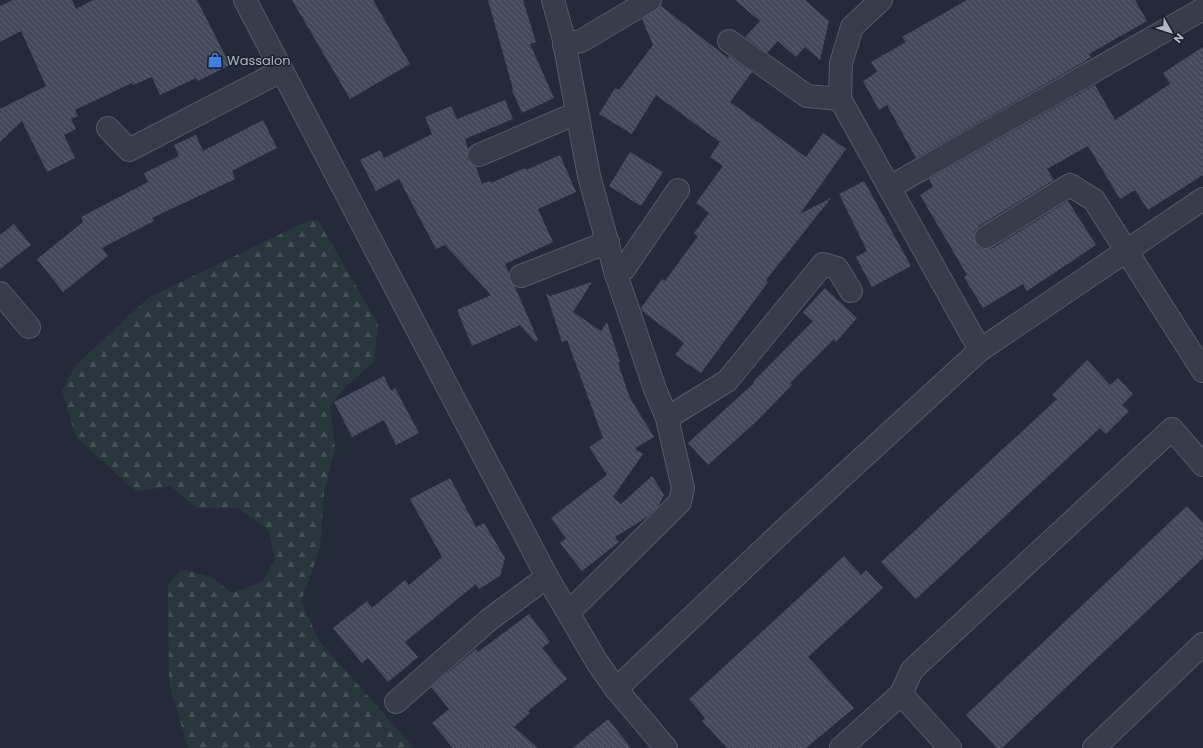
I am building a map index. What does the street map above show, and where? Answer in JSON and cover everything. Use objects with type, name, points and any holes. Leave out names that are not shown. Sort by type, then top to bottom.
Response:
[{"type":"street","points":[[245,0],[547,577],[569,612],[596,662],[616,689],[666,748]]},
{"type":"street","points":[[553,0],[564,45],[590,176],[616,274],[655,388],[667,418],[683,488],[680,502],[569,612]]},
{"type":"street","points":[[564,45],[581,41],[650,0]]},
{"type":"street","points":[[881,0],[852,27],[841,64],[840,99],[980,350]]},
{"type":"street","points":[[890,187],[1203,9]]},
{"type":"street","points":[[730,41],[807,96],[840,99]]},
{"type":"street","points":[[108,128],[129,150],[281,71]]},
{"type":"street","points":[[479,155],[577,113]]},
{"type":"street","points":[[986,236],[1070,185],[1094,200],[1125,252],[1203,371]]},
{"type":"street","points":[[616,274],[624,269],[678,190]]},
{"type":"street","points":[[616,689],[784,530],[980,350],[1203,199]]},
{"type":"street","points":[[521,276],[608,242]]},
{"type":"street","points":[[667,418],[727,381],[823,264],[837,268],[851,291]]},
{"type":"street","points":[[0,293],[29,327]]},
{"type":"street","points":[[841,748],[901,694],[912,670],[1172,429],[1203,465]]},
{"type":"street","points":[[396,702],[490,620],[547,577]]},
{"type":"street","points":[[1094,748],[1203,644]]},
{"type":"street","points":[[901,694],[950,748]]},
{"type":"green space","points":[[318,220],[378,324],[374,362],[346,386],[330,406],[335,449],[324,492],[320,548],[301,602],[320,642],[414,748],[188,748],[169,683],[168,585],[181,569],[211,577],[232,593],[262,582],[275,560],[268,529],[237,508],[197,508],[170,486],[136,492],[76,437],[62,391],[76,365],[148,298],[307,221]]},
{"type":"building","points":[[13,0],[72,0],[76,9],[93,0],[197,0],[230,65],[198,81],[196,78],[160,95],[152,77],[133,85],[132,83],[75,110],[78,116],[71,119],[76,129],[64,135],[75,158],[47,172],[22,121],[0,142],[0,109],[46,86],[21,31],[0,42],[0,6]]},
{"type":"building","points":[[292,0],[373,0],[410,64],[350,99]]},
{"type":"building","points":[[488,0],[523,0],[536,42],[530,44],[554,98],[522,113],[512,90],[513,89]]},
{"type":"building","points":[[735,0],[805,0],[829,21],[820,60],[805,47],[796,57],[778,41],[767,53],[745,37],[760,21]]},
{"type":"building","points":[[967,0],[1135,0],[1147,21],[1089,54],[1091,57],[1082,63],[916,158],[887,105],[879,110],[863,81],[877,72],[871,62],[906,42],[902,37]]},
{"type":"building","points":[[661,6],[728,58],[729,56],[752,72],[730,102],[806,157],[823,133],[846,149],[800,214],[831,198],[766,280],[768,282],[701,373],[675,355],[684,343],[642,311],[641,308],[662,279],[665,281],[698,236],[694,233],[709,213],[696,203],[723,166],[710,157],[720,142],[656,95],[632,134],[599,114],[615,88],[619,90],[653,45],[642,19]]},
{"type":"building","points":[[1203,47],[1203,175],[1148,210],[1135,190],[1120,199],[1088,146],[1047,169],[1054,180],[979,226],[975,231],[974,237],[976,244],[980,248],[993,248],[1068,201],[1096,245],[1027,291],[1023,284],[983,308],[964,277],[967,275],[920,195],[933,187],[929,179],[1095,85],[1115,120],[1170,84],[1163,73]]},
{"type":"building","points":[[505,100],[513,119],[465,139],[468,149],[467,160],[476,167],[482,184],[490,181],[491,183],[525,168],[526,170],[560,155],[576,192],[538,209],[553,242],[505,264],[509,273],[510,281],[515,287],[538,340],[535,342],[520,325],[472,346],[457,310],[491,295],[445,245],[436,249],[399,179],[376,191],[360,160],[380,150],[384,158],[432,134],[425,117],[451,106],[457,119]]},
{"type":"building","points":[[263,120],[277,148],[232,171],[235,179],[152,218],[154,221],[102,248],[108,256],[63,292],[37,259],[83,222],[81,217],[148,182],[144,173],[179,156],[174,145],[196,135],[203,151]]},
{"type":"building","points":[[630,152],[663,172],[641,206],[609,186]]},
{"type":"building","points":[[864,181],[911,266],[872,287],[856,257],[867,251],[839,194]]},
{"type":"building","points":[[14,224],[31,245],[0,269],[0,235]]},
{"type":"building","points":[[592,282],[573,312],[601,331],[607,322],[620,362],[618,363],[630,398],[654,437],[635,448],[638,452],[639,451],[643,454],[613,497],[621,504],[652,476],[664,495],[658,507],[647,517],[615,537],[619,542],[582,571],[560,543],[566,538],[551,518],[607,475],[589,447],[603,438],[567,340],[562,342],[546,293],[550,296]]},
{"type":"building","points":[[825,288],[857,318],[836,342],[834,339],[790,383],[792,385],[757,421],[708,465],[688,443],[754,383],[753,382],[813,321],[803,312]]},
{"type":"building","points":[[1087,360],[1110,385],[1118,378],[1133,394],[1122,405],[1129,411],[1106,434],[1100,428],[916,599],[881,562],[1057,399],[1052,395]]},
{"type":"building","points":[[384,376],[391,391],[395,388],[419,433],[396,445],[384,420],[352,437],[334,402]]},
{"type":"building","points":[[450,478],[476,527],[484,523],[505,558],[500,576],[479,589],[476,584],[405,642],[418,657],[388,682],[368,658],[362,663],[333,628],[367,601],[372,608],[405,580],[409,585],[442,557],[410,499]]},
{"type":"building","points":[[1187,506],[1203,523],[1203,558],[1002,748],[997,748],[966,715]]},
{"type":"building","points":[[844,556],[861,575],[866,570],[883,588],[808,657],[854,708],[806,748],[727,748],[702,721],[705,718],[689,699]]},
{"type":"building","points":[[529,614],[550,642],[542,648],[567,679],[528,711],[530,713],[514,727],[538,748],[453,748],[432,723],[449,709],[431,687],[476,649],[478,652]]},
{"type":"building","points":[[608,719],[631,748],[573,748]]},
{"type":"place","name":"Wassalon","points":[[215,60]]}]
